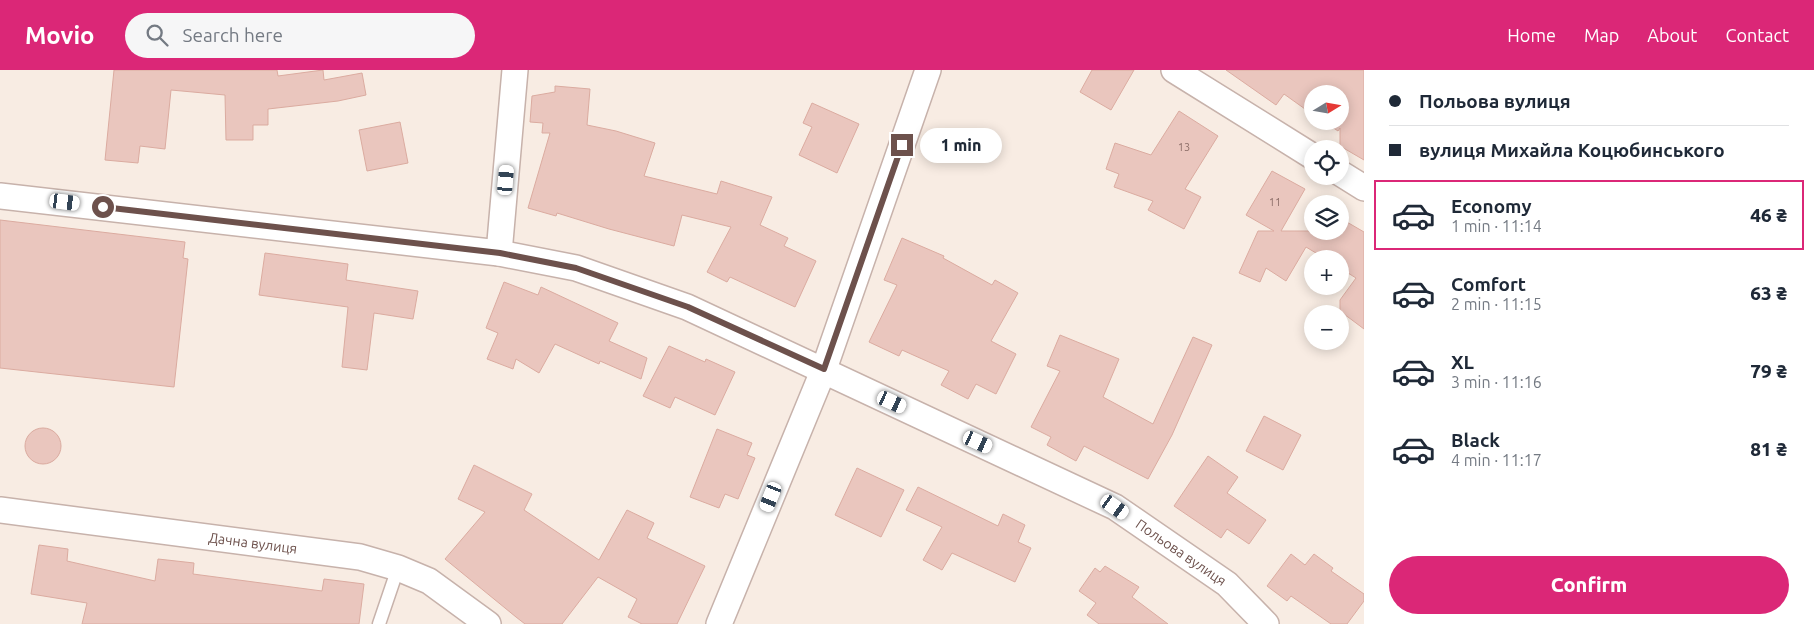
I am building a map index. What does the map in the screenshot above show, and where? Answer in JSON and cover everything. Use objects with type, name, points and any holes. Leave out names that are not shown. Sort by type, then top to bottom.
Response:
[{"type":"street","points":[[500,253],[515,70]]},
{"type":"street","points":[[718,624],[824,369],[928,70]]},
{"type":"street","points":[[1174,70],[1304,151]]},
{"type":"street","points":[[1349,179],[1364,188]]},
{"type":"street","name":"Польова вулиця","points":[[0,196],[500,253],[576,268],[688,307],[824,369],[1115,507],[1226,584],[1266,624]]},
{"type":"street","name":"Дачна вулиця","points":[[0,510],[360,557],[398,568],[429,580],[488,624]]},
{"type":"lane","points":[[379,624],[398,568]]},
{"type":"building","points":[[114,70],[277,70],[278,76],[323,70],[324,80],[362,73],[366,95],[338,101],[268,109],[268,125],[253,125],[253,140],[226,140],[225,95],[171,90],[165,149],[140,146],[138,163],[105,160]]},
{"type":"building","points":[[1092,70],[1134,70],[1111,110],[1080,92]]},
{"type":"building","points":[[1226,70],[1364,70],[1364,160],[1349,151],[1349,140],[1340,140],[1340,130],[1349,130],[1349,85],[1304,85],[1304,108],[1284,94],[1276,105]]},
{"type":"building","points":[[555,86],[590,89],[587,125],[616,131],[655,143],[644,176],[717,194],[721,181],[772,197],[760,225],[788,238],[784,246],[816,261],[795,307],[730,277],[727,282],[707,272],[731,227],[682,215],[674,246],[557,213],[556,216],[528,208],[550,133],[542,133],[543,123],[530,122],[532,96],[555,92]]},
{"type":"building","points":[[812,103],[859,124],[837,173],[799,155],[812,127],[803,123]]},
{"type":"building","points":[[1179,111],[1218,136],[1185,189],[1201,197],[1184,229],[1148,210],[1153,201],[1114,187],[1119,174],[1106,169],[1115,143],[1151,155]]},
{"type":"building","points":[[400,122],[408,163],[367,171],[359,130]]},
{"type":"building","points":[[1272,171],[1305,189],[1281,231],[1304,231],[1304,240],[1349,240],[1349,223],[1364,232],[1364,329],[1349,318],[1349,305],[1340,305],[1340,300],[1344,295],[1349,295],[1349,288],[1356,278],[1349,274],[1349,250],[1311,250],[1306,247],[1286,281],[1266,268],[1260,282],[1239,273],[1258,231],[1274,231],[1246,215]]},
{"type":"building","points":[[0,220],[185,242],[183,258],[188,259],[174,387],[0,368]]},
{"type":"building","points":[[902,238],[944,256],[943,258],[992,285],[995,280],[1018,293],[991,341],[1016,354],[996,394],[976,384],[968,399],[941,385],[949,371],[902,350],[899,356],[869,342],[897,285],[884,280]]},
{"type":"building","points":[[265,253],[348,264],[346,280],[418,291],[413,319],[374,313],[367,370],[342,367],[348,307],[259,295]]},
{"type":"building","points":[[504,282],[538,295],[541,287],[618,323],[609,341],[647,358],[641,379],[600,361],[599,364],[555,344],[539,373],[516,359],[513,369],[487,359],[498,333],[486,328]]},
{"type":"building","points":[[1060,335],[1119,359],[1103,397],[1153,424],[1193,337],[1212,345],[1172,435],[1148,479],[1084,446],[1076,461],[1047,445],[1051,437],[1031,427],[1060,371],[1047,366]]},
{"type":"building","points":[[669,346],[705,362],[706,359],[735,372],[715,415],[675,397],[670,408],[643,396]]},
{"type":"building","points":[[1264,416],[1301,435],[1283,470],[1246,451]]},
{"type":"building","points":[[43,428],[50,429],[56,433],[60,439],[60,453],[56,459],[50,463],[43,464],[36,463],[30,459],[26,453],[25,446],[26,439],[30,433],[36,429]]},
{"type":"building","points":[[717,429],[752,443],[747,455],[755,458],[738,499],[725,494],[719,508],[690,497]]},
{"type":"building","points":[[1208,456],[1238,477],[1227,493],[1266,520],[1249,544],[1227,529],[1221,538],[1174,506]]},
{"type":"building","points":[[474,465],[532,494],[524,510],[599,560],[627,510],[654,523],[647,538],[705,566],[677,624],[642,624],[628,617],[637,599],[598,577],[562,624],[525,624],[516,617],[445,559],[485,512],[458,499]]},
{"type":"building","points":[[857,468],[904,490],[881,537],[835,515]]},
{"type":"building","points":[[918,487],[998,526],[1003,514],[1025,525],[1018,542],[1031,548],[1015,582],[952,553],[942,570],[923,560],[942,527],[906,510]]},
{"type":"building","points":[[39,545],[68,549],[67,561],[155,581],[158,559],[194,563],[193,574],[322,591],[324,579],[364,584],[359,624],[82,624],[87,603],[31,594]]},
{"type":"building","points":[[1291,554],[1305,565],[1314,554],[1333,568],[1331,571],[1364,594],[1364,601],[1347,624],[1331,624],[1291,596],[1287,601],[1267,586]]},
{"type":"building","points":[[1105,566],[1139,587],[1132,597],[1168,624],[1099,624],[1087,615],[1096,603],[1079,591],[1095,568],[1100,572]]},
{"type":"route","points":[[103,207],[500,253],[576,268],[688,307],[824,369],[902,145]]}]
